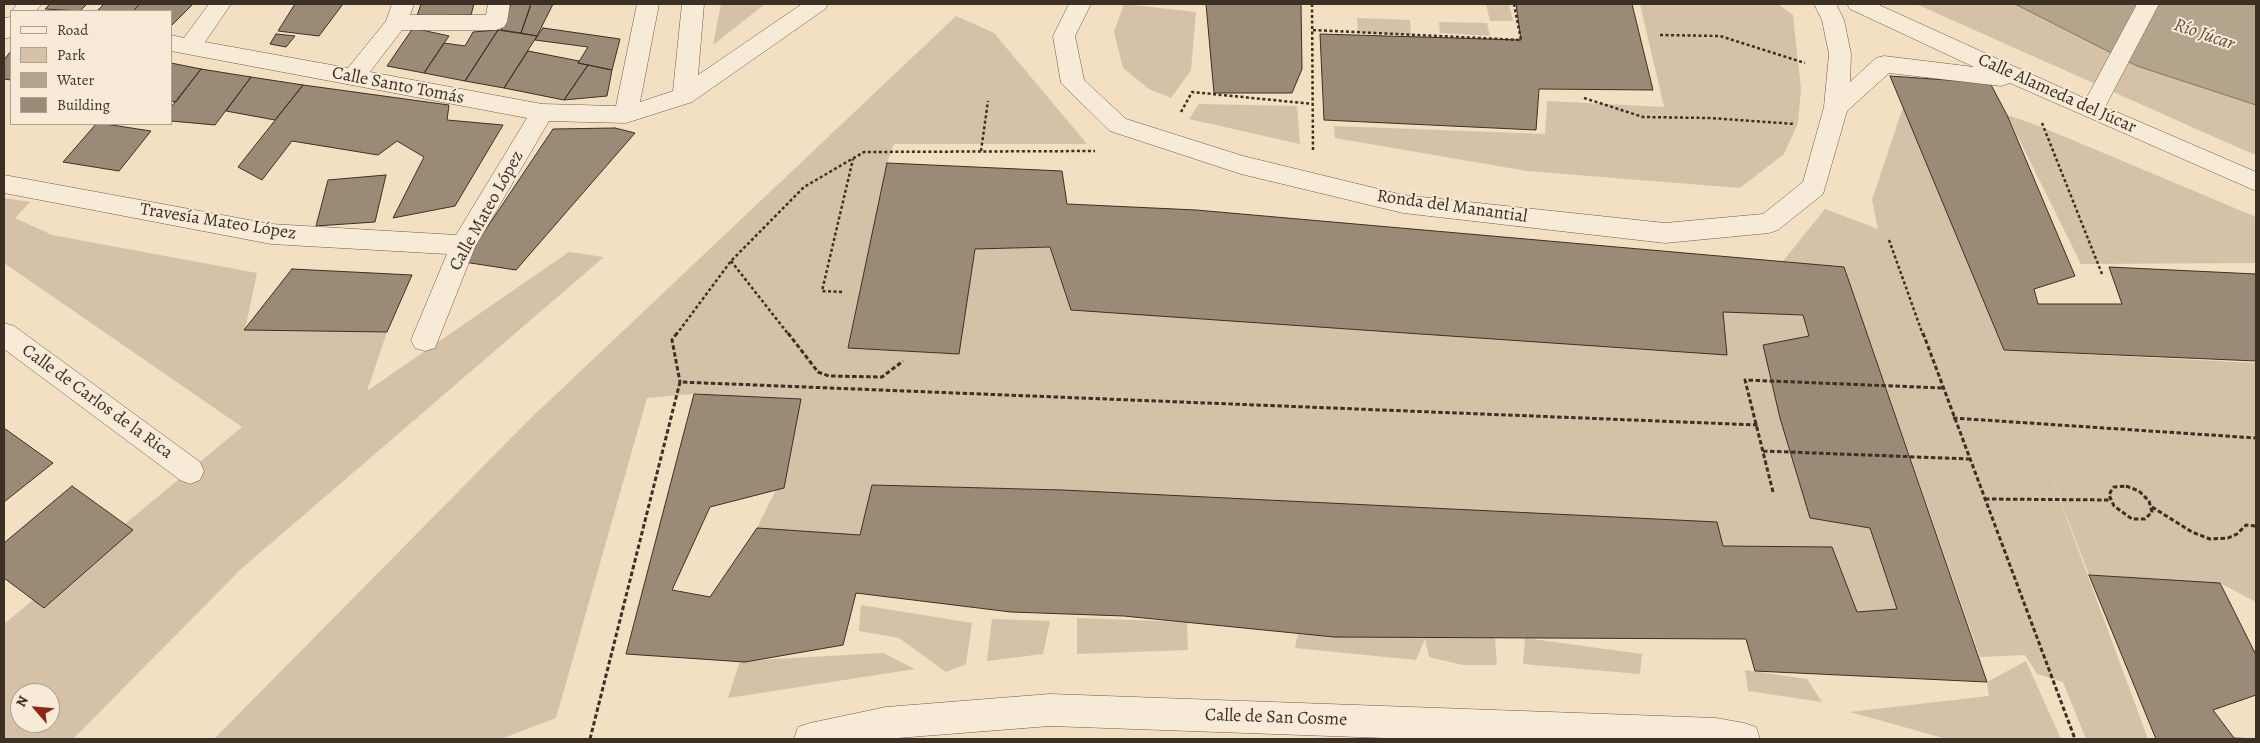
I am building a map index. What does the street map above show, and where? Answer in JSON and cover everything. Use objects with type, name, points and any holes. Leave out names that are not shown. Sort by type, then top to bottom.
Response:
[{"type":"street","points":[[180,45],[220,4]]},
{"type":"street","points":[[354,77],[399,13],[496,22],[499,4]]},
{"type":"street","points":[[648,4],[626,115],[684,96],[817,4]]},
{"type":"street","points":[[684,96],[693,4]]},
{"type":"street","name":"Ronda del Manantial","points":[[1080,4],[1064,36],[1073,83],[1118,125],[1241,165],[1404,204],[1665,233],[1769,223],[1814,187],[1834,117],[1840,54],[1832,20],[1825,4]]},
{"type":"street","name":"Calle Alameda del Júcar","points":[[1858,4],[2091,111],[2256,182]]},
{"type":"street","points":[[2091,111],[2148,4]]},
{"type":"street","name":"Calle Santo Tomás","points":[[180,45],[542,112],[626,115]]},
{"type":"street","points":[[1834,117],[1884,64],[2025,80]]},
{"type":"street","name":"Calle Mateo López","points":[[425,340],[463,245],[542,112]]},
{"type":"street","name":"Travesía Mateo López","points":[[4,184],[271,234],[463,245]]},
{"type":"street","name":"Calle de Carlos de la Rica","points":[[4,334],[190,471]]},
{"type":"street","name":"Calle de San Cosme","points":[[810,739],[886,723],[1050,710],[1716,734],[1744,739]]},
{"type":"path","points":[[1310,181],[1313,146],[1312,4]]},
{"type":"path","points":[[1313,30],[1521,40],[1514,4]]},
{"type":"path","points":[[1660,35],[1720,36],[1838,74]]},
{"type":"path","points":[[2025,80],[2102,274]]},
{"type":"path","points":[[1165,140],[1192,92],[1313,104]]},
{"type":"path","points":[[1584,98],[1643,117],[1834,117]]},
{"type":"path","points":[[981,151],[988,101]]},
{"type":"path","points":[[590,739],[680,382],[672,340],[731,261],[804,187],[864,152],[1095,151]]},
{"type":"path","points":[[842,292],[822,291],[853,158]]},
{"type":"path","points":[[1889,240],[1953,418],[2074,739]]},
{"type":"path","points":[[731,261],[818,372],[829,376],[882,377],[903,362]]},
{"type":"path","points":[[1773,492],[1758,425],[1745,380],[1943,388]]},
{"type":"path","points":[[680,382],[1758,425]]},
{"type":"path","points":[[1953,418],[2255,438]]},
{"type":"path","points":[[1763,451],[1969,459]]},
{"type":"path","points":[[2126,486],[2145,496],[2151,507],[2152,512],[2145,519],[2132,519],[2119,512],[2111,500],[2111,491],[2114,487],[2126,486]]},
{"type":"path","points":[[1984,499],[2111,500]]},
{"type":"path","points":[[2151,507],[2179,525],[2210,539],[2228,538],[2237,534],[2246,525],[2256,526]]},
{"type":"green space","points":[[721,4],[765,4],[713,45]]},
{"type":"green space","points":[[1124,4],[1196,12],[1191,70],[1171,98],[1149,89],[1123,68],[1114,32]]},
{"type":"green space","points":[[1486,4],[1509,4],[1513,21],[1490,21]]},
{"type":"green space","points":[[1640,4],[1778,4],[1793,15],[1801,89],[1798,123],[1784,154],[1740,188],[1527,171],[1335,138],[1334,126],[1545,134],[1547,101],[1664,107]]},
{"type":"green space","points":[[1916,4],[2256,4],[2256,155],[2230,144]]},
{"type":"green space","points":[[956,16],[994,33],[1087,144],[894,144],[887,163],[848,348],[951,354],[975,249],[1050,247],[1071,310],[1723,312],[1803,315],[1809,336],[1763,345],[1780,418],[1810,518],[1870,528],[1897,609],[1857,612],[1832,547],[1723,546],[1716,522],[1034,489],[872,485],[860,535],[757,528],[776,490],[694,394],[647,398],[556,718],[501,739],[214,739],[531,418]]},
{"type":"green space","points":[[1357,18],[1410,20],[1411,35],[1358,33]]},
{"type":"green space","points":[[1439,22],[1487,23],[1490,36],[1440,33]]},
{"type":"green space","points":[[1199,104],[1297,106],[1300,144],[1189,119]]},
{"type":"green space","points":[[1903,107],[2004,350],[2256,363],[2256,602],[2220,583],[2089,575],[2048,468],[2148,739],[2086,739],[2063,682],[2037,674],[2025,655],[1980,657],[1844,268],[1783,261],[1825,209],[1878,229],[1872,200]]},
{"type":"green space","points":[[2007,115],[2039,126],[2256,217],[2256,263],[2081,264]]},
{"type":"green space","points":[[4,198],[30,202],[15,218],[52,235],[257,273],[245,330],[387,332],[367,391],[569,252],[604,257],[241,569],[73,739],[4,739],[4,624],[242,427],[4,263]]},
{"type":"green space","points":[[861,605],[972,623],[966,664],[946,672],[899,638],[859,631]]},
{"type":"green space","points":[[1077,618],[1187,622],[1188,650],[1077,654]]},
{"type":"green space","points":[[992,619],[1050,621],[1043,654],[987,661]]},
{"type":"green space","points":[[1298,634],[1495,638],[1497,665],[1463,665],[1429,657],[1425,639],[1416,660],[1295,648]]},
{"type":"green space","points":[[1525,638],[1642,654],[1640,674],[1523,664]]},
{"type":"green space","points":[[883,653],[915,669],[728,698],[740,661]]},
{"type":"green space","points":[[2026,661],[2061,739],[1947,739],[1850,712],[1989,696],[1987,682]]},
{"type":"green space","points":[[1745,670],[1807,679],[1822,702],[1748,691]]},
{"type":"water","name":"Río Júcar","points":[[2015,4],[2256,4],[2256,105],[2137,66]]},
{"type":"building","points":[[50,4],[87,4],[81,10],[45,9]]},
{"type":"building","points":[[104,4],[140,4],[134,10],[98,10]]},
{"type":"building","points":[[140,4],[193,4],[172,25],[172,10],[134,10]]},
{"type":"building","points":[[295,4],[343,4],[319,36],[278,31]]},
{"type":"building","points":[[421,4],[474,4],[471,15],[417,16]]},
{"type":"building","points":[[511,4],[531,4],[521,33],[501,30]]},
{"type":"building","points":[[531,4],[553,4],[537,36],[521,33]]},
{"type":"building","points":[[1206,4],[1301,4],[1302,69],[1292,93],[1214,93]]},
{"type":"building","points":[[1516,4],[1632,4],[1653,90],[1539,89],[1536,130],[1324,120],[1320,34],[1521,40]]},
{"type":"building","points":[[413,28],[449,36],[424,73],[387,66]]},
{"type":"building","points":[[543,28],[620,39],[612,70],[578,63],[588,47],[535,40]]},
{"type":"building","points":[[498,30],[465,81],[424,73],[444,43],[465,46],[473,32]]},
{"type":"building","points":[[498,30],[537,36],[504,88],[465,81]]},
{"type":"building","points":[[276,34],[295,36],[286,47],[270,44]]},
{"type":"building","points":[[528,51],[579,61],[578,63],[588,65],[564,100],[504,88]]},
{"type":"building","points":[[10,52],[10,80],[4,79],[4,60]]},
{"type":"building","points":[[172,63],[201,69],[176,102],[172,101]]},
{"type":"building","points":[[588,65],[612,70],[607,96],[564,100]]},
{"type":"building","points":[[201,69],[251,77],[215,125],[172,121],[172,106]]},
{"type":"building","points":[[1890,76],[1990,83],[2007,115],[2075,276],[2034,289],[2038,304],[2122,304],[2109,267],[2256,274],[2256,361],[2004,350]]},
{"type":"building","points":[[251,77],[303,85],[275,120],[226,111]]},
{"type":"building","points":[[303,85],[449,105],[447,120],[503,125],[455,206],[393,218],[424,157],[397,141],[378,155],[292,141],[262,180],[238,167]]},
{"type":"building","points":[[95,125],[112,125],[151,131],[119,171],[63,162]]},
{"type":"building","points":[[615,128],[635,133],[516,270],[464,262],[553,129]]},
{"type":"building","points":[[887,163],[1062,171],[1067,204],[1196,210],[1844,267],[1987,682],[1755,671],[1746,639],[1334,637],[1124,616],[1011,612],[856,593],[843,645],[745,662],[626,654],[694,394],[801,399],[784,488],[710,507],[672,590],[710,597],[757,528],[860,535],[872,485],[1063,490],[1717,522],[1723,546],[1832,547],[1857,612],[1897,609],[1870,528],[1810,518],[1780,418],[1763,345],[1809,336],[1803,315],[1723,312],[1727,355],[1071,310],[1050,247],[975,249],[959,354],[848,348]]},
{"type":"building","points":[[386,175],[375,222],[316,226],[328,180]]},
{"type":"building","points":[[292,269],[412,275],[387,332],[244,330]]},
{"type":"building","points":[[4,428],[53,463],[4,502]]},
{"type":"building","points":[[72,486],[133,530],[44,608],[4,578],[4,543]]},
{"type":"building","points":[[2089,575],[2220,583],[2256,655],[2256,695],[2213,710],[2234,738],[2256,739],[2156,739]]}]
